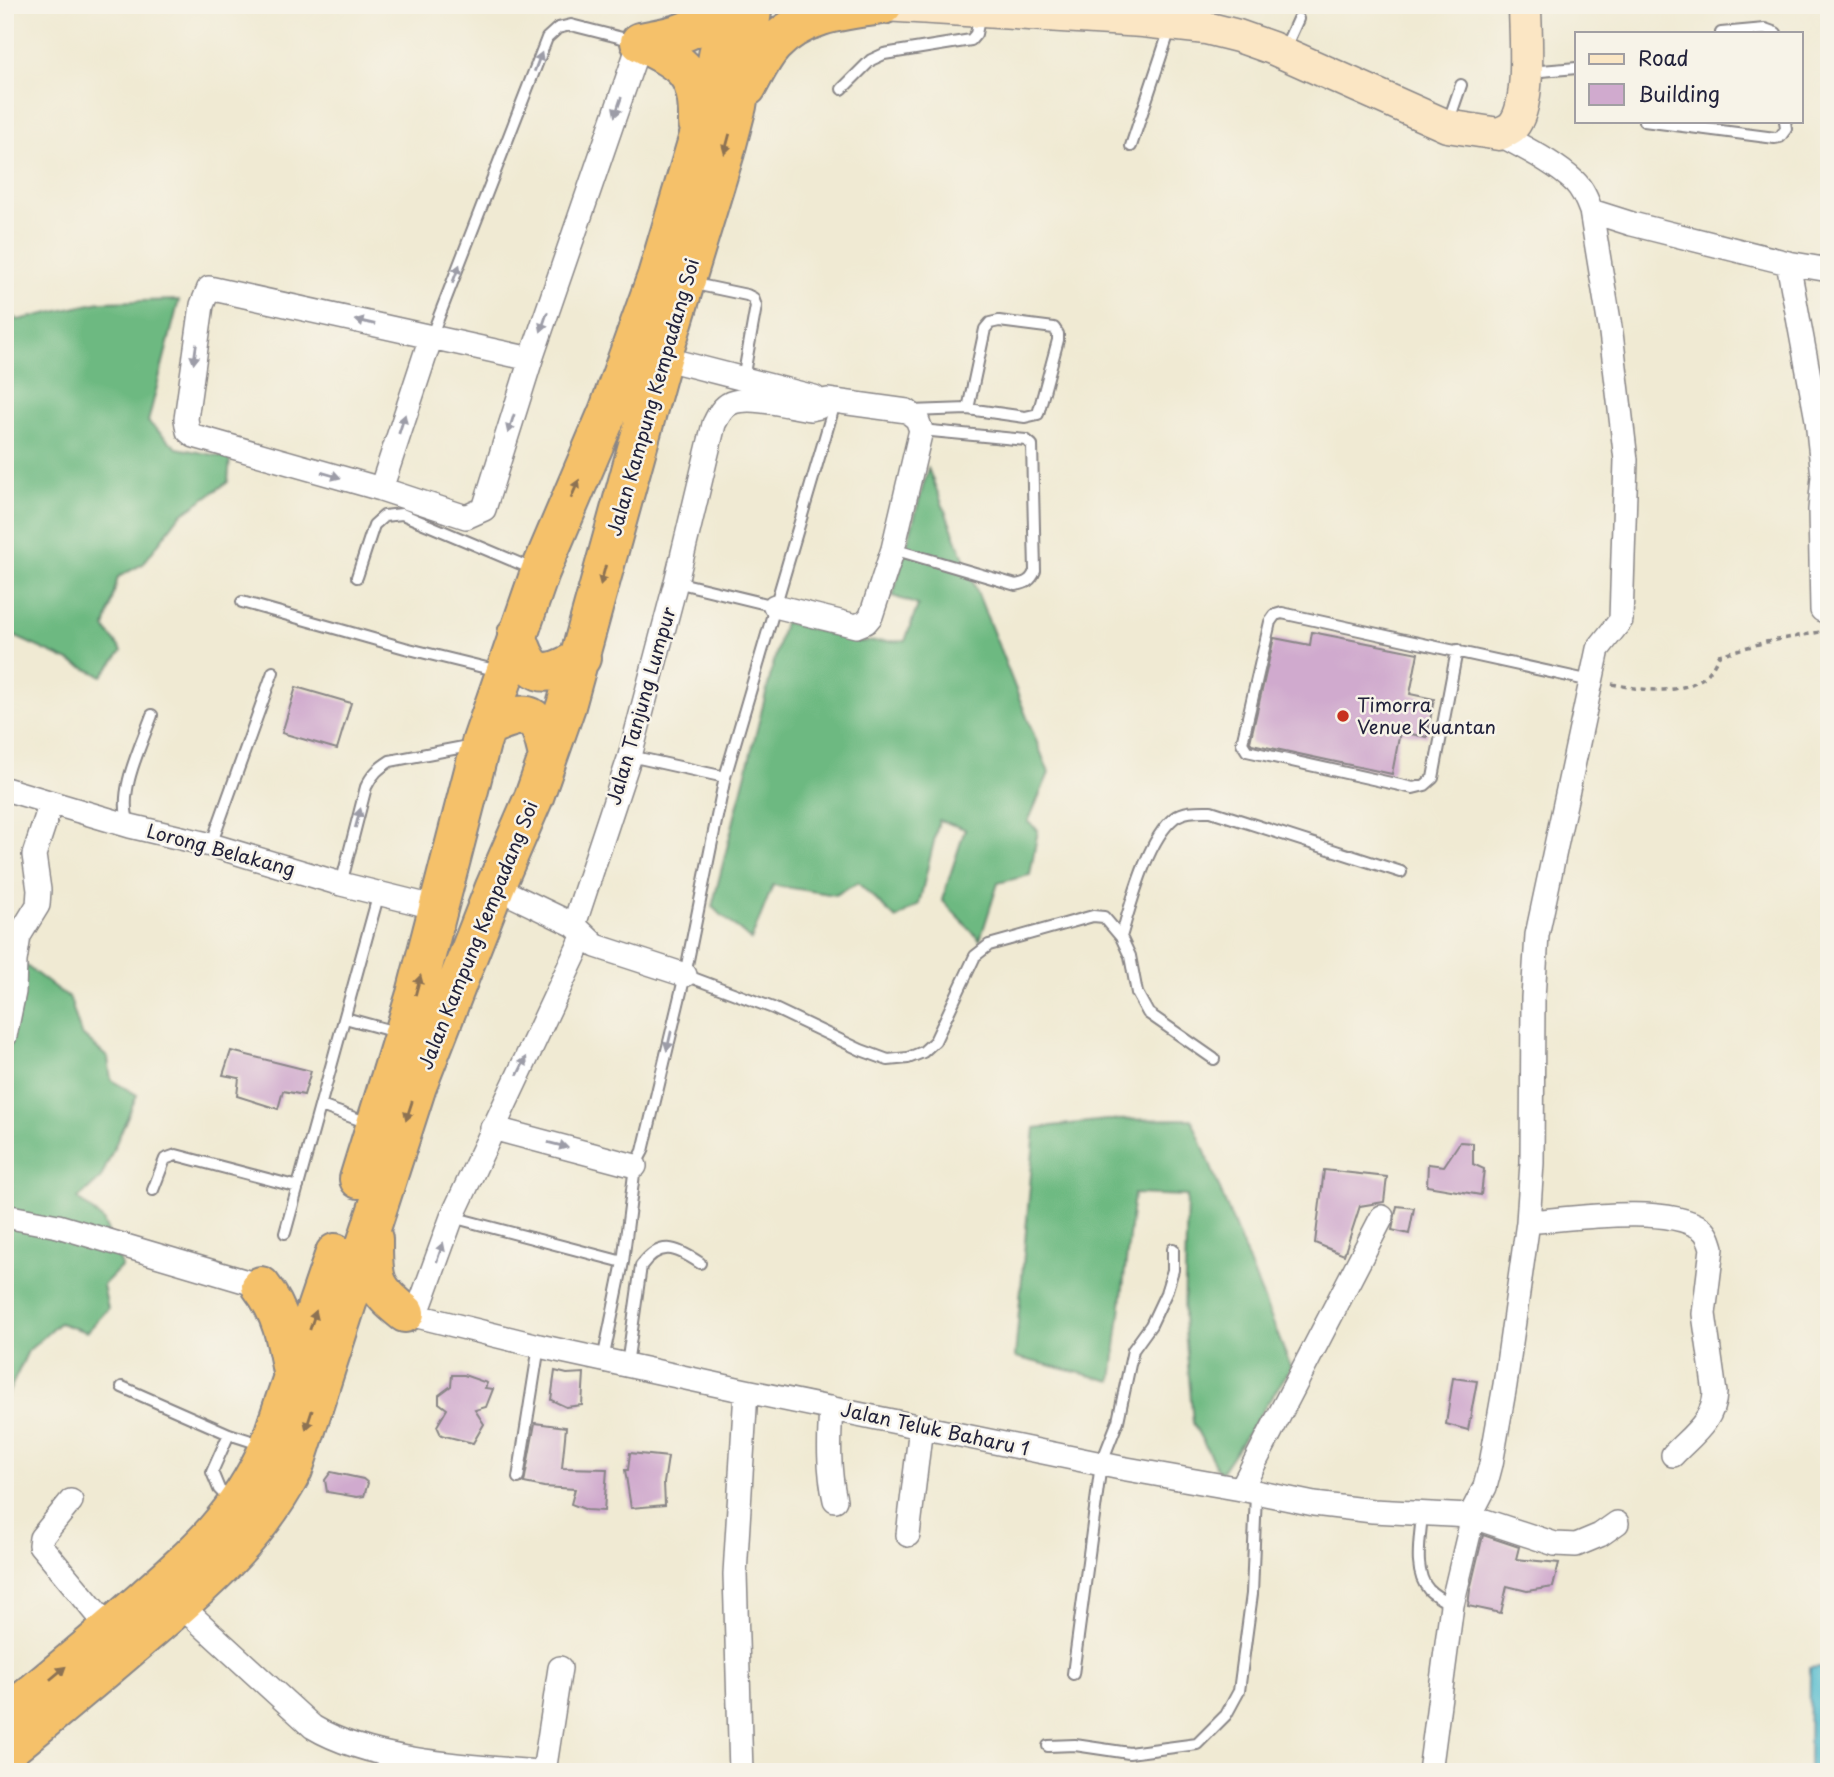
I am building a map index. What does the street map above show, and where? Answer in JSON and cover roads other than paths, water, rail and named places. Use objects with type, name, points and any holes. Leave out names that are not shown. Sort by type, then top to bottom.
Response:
[{"type":"highway","points":[[640,42],[679,34],[705,23],[721,5]]},
{"type":"highway","name":"Jalan Kampung Kempadang Soi","points":[[6,1725],[217,1532],[257,1475],[269,1447],[376,1126],[404,1034],[485,734],[517,634],[540,572],[608,412],[636,336],[710,99],[727,5]]},
{"type":"highway","name":"Jalan Kampung Kempadang Soi","points":[[6,1725],[180,1605],[251,1535],[279,1496],[293,1470],[417,1086],[548,756],[581,658],[662,358],[737,106],[753,5]]},
{"type":"highway","points":[[737,106],[773,45],[790,31],[816,17],[883,5]]},
{"type":"highway","points":[[640,42],[672,59],[690,76],[699,96],[698,139]]},
{"type":"highway","points":[[517,634],[527,662],[541,672],[559,671],[581,658]]},
{"type":"highway","points":[[485,734],[516,715],[529,716],[540,725],[548,756]]},
{"type":"highway","points":[[373,1223],[374,1275],[378,1287],[387,1298],[410,1314]]},
{"type":"highway","points":[[261,1286],[294,1286],[337,1248]]},
{"type":"highway","points":[[261,1286],[280,1316],[293,1380]]},
{"type":"highway","points":[[328,1363],[364,1324],[380,1317],[410,1314]]},
{"type":"street","points":[[883,5],[1176,15],[1206,28],[1238,36],[1283,53],[1447,126],[1499,134],[1535,154],[1575,182],[1585,194],[1591,211],[1611,333],[1626,460],[1621,620],[1598,649],[1537,935],[1533,998],[1532,1163],[1528,1222],[1494,1450],[1485,1487],[1470,1516],[1470,1529],[1452,1605],[1430,1772]]},
{"type":"street","points":[[1499,134],[1513,126],[1523,101],[1526,73],[1525,5]]},
{"type":"street","points":[[531,359],[209,288],[202,305],[186,419],[188,431],[194,436],[381,489],[466,517],[484,509],[531,359],[640,42]]},
{"type":"street","points":[[1591,211],[1787,263],[1829,270]]},
{"type":"street","points":[[1787,263],[1817,420],[1823,476],[1820,510],[1824,620]]},
{"type":"street","points":[[381,489],[431,337]]},
{"type":"street","points":[[662,358],[831,401],[907,411],[917,419],[921,429],[892,549],[871,616],[866,622],[856,626],[775,606]]},
{"type":"street","name":"Jalan Tanjung Lumpur","points":[[410,1314],[579,930],[630,756],[719,412],[729,403],[744,400],[810,409],[831,401]]},
{"type":"street","name":"Lorong Belakang","points":[[5,789],[130,826],[211,845],[341,884],[438,908]]},
{"type":"street","points":[[5,1037],[14,992],[19,936],[38,905],[39,890],[34,855],[51,803]]},
{"type":"street","points":[[495,887],[579,930],[596,946],[685,975]]},
{"type":"street","points":[[492,1128],[635,1166]]},
{"type":"street","points":[[1528,1222],[1624,1214],[1645,1215],[1683,1222],[1701,1229],[1709,1238],[1712,1248],[1704,1314],[1716,1393],[1715,1406],[1709,1419],[1673,1455]]},
{"type":"street","points":[[5,1216],[58,1226],[261,1286]]},
{"type":"street","points":[[1248,1491],[1382,1217]]},
{"type":"street","name":"Jalan Teluk Baharu 1","points":[[410,1314],[539,1346],[746,1391],[1101,1464],[1314,1504],[1470,1516],[1555,1544],[1576,1545],[1600,1535],[1618,1523]]},
{"type":"street","points":[[741,1772],[735,1574],[746,1391]]},
{"type":"street","points":[[831,1408],[830,1478],[835,1500]]},
{"type":"street","points":[[908,1535],[921,1426]]},
{"type":"street","points":[[71,1501],[41,1538],[40,1545],[110,1629]]},
{"type":"street","points":[[180,1605],[313,1727],[330,1737],[362,1747],[463,1766],[542,1772],[560,1668]]},
{"type":"lane","points":[[842,89],[871,60],[884,54],[971,40],[976,34],[966,9]]},
{"type":"lane","points":[[1131,146],[1176,15]]},
{"type":"lane","points":[[1283,53],[1298,19]]},
{"type":"lane","points":[[431,337],[547,38],[558,28],[571,25],[640,42]]},
{"type":"lane","points":[[1742,32],[1765,29],[1773,32]]},
{"type":"lane","points":[[1526,73],[1575,68]]},
{"type":"lane","points":[[1447,126],[1461,85]]},
{"type":"lane","points":[[1652,122],[1780,137],[1786,129],[1785,122]]},
{"type":"lane","points":[[1742,122],[1743,134]]},
{"type":"lane","points":[[684,281],[753,298],[756,306],[743,379]]},
{"type":"lane","points":[[907,411],[968,409],[1025,417],[1038,414],[1059,340],[1054,328],[999,321],[990,323],[985,329],[968,409]]},
{"type":"lane","points":[[603,1360],[623,1262],[635,1166],[643,1151],[685,975],[701,884],[725,778],[831,401]]},
{"type":"lane","points":[[892,549],[1016,585],[1026,583],[1035,571],[1032,444],[1026,440],[921,429]]},
{"type":"lane","points":[[357,577],[374,526],[384,516],[402,514],[540,572]]},
{"type":"lane","points":[[676,582],[775,606]]},
{"type":"lane","points":[[242,602],[405,648],[505,672]]},
{"type":"lane","points":[[1457,650],[1433,778],[1424,785],[1413,788],[1243,748],[1270,622],[1275,615],[1282,613],[1457,650],[1591,681]]},
{"type":"lane","points":[[211,845],[272,672]]},
{"type":"lane","points":[[130,826],[125,813],[124,797],[152,715]]},
{"type":"lane","points":[[341,884],[366,787],[378,768],[390,761],[485,734]]},
{"type":"lane","points":[[630,756],[725,778]]},
{"type":"lane","points":[[1121,937],[1140,876],[1164,829],[1176,817],[1190,811],[1211,811],[1401,872]]},
{"type":"lane","points":[[285,1233],[379,894]]},
{"type":"lane","points":[[685,975],[773,1008],[861,1050],[888,1060],[908,1058],[923,1052],[935,1041],[975,956],[989,945],[1093,916],[1104,917],[1121,937],[1130,956],[1136,993],[1147,1013],[1214,1059]]},
{"type":"lane","points":[[345,1018],[404,1034]]},
{"type":"lane","points":[[321,1106],[376,1126]]},
{"type":"lane","points":[[153,1189],[165,1159],[176,1155],[298,1187]]},
{"type":"lane","points":[[452,1217],[623,1262]]},
{"type":"lane","points":[[627,1365],[641,1266],[649,1255],[660,1249],[672,1248],[683,1251],[700,1263]]},
{"type":"lane","points":[[1073,1674],[1101,1464],[1118,1421],[1133,1350],[1151,1325],[1166,1293],[1173,1270],[1173,1249]]},
{"type":"lane","points":[[518,1478],[539,1346]]},
{"type":"lane","points":[[121,1387],[229,1434],[269,1447]]},
{"type":"lane","points":[[229,1434],[212,1472],[219,1489],[236,1506]]},
{"type":"lane","points":[[1048,1746],[1075,1745],[1129,1753],[1197,1744],[1226,1715],[1238,1690],[1252,1594],[1248,1491]]},
{"type":"lane","points":[[1422,1513],[1419,1563],[1422,1577],[1429,1590],[1452,1605]]},
{"type":"water","points":[[1829,1666],[1829,1772],[1809,1772],[1810,1668]]},
{"type":"place","name":"Timorra Venue Kuantan","points":[[1343,716]]}]
